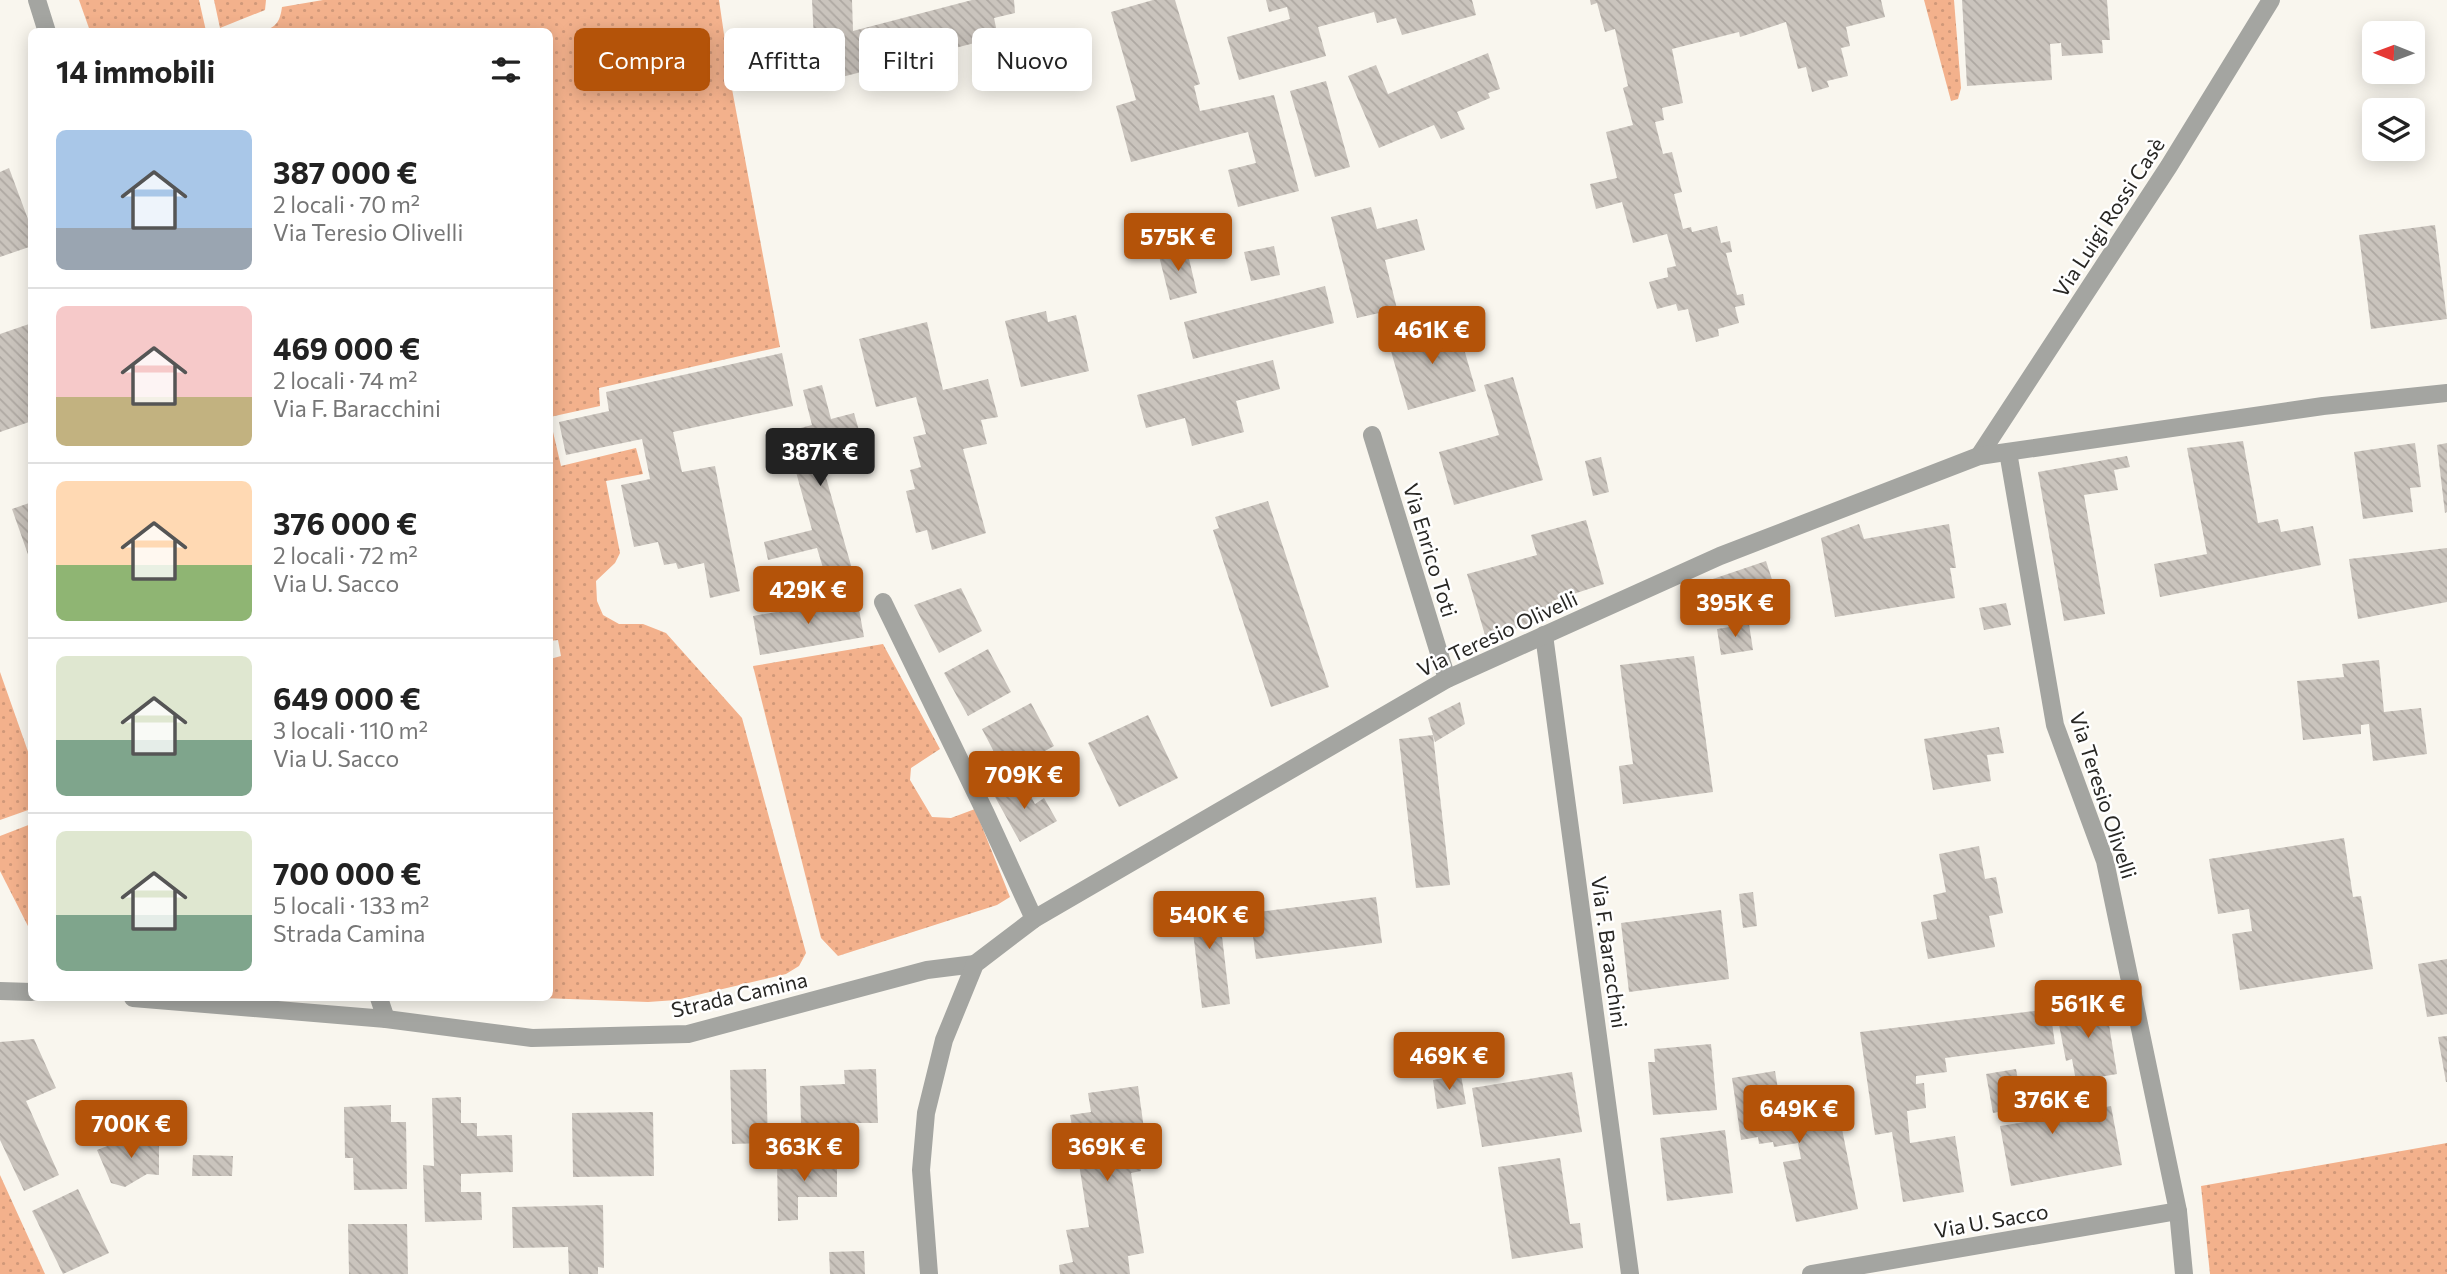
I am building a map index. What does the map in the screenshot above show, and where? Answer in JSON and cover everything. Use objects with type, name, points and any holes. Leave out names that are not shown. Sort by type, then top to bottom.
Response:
[{"type":"street","points":[[37,0],[46,28]]},
{"type":"street","name":"Via Luigi Rossi Casè","points":[[1979,456],[2169,166],[2271,0]]},
{"type":"street","name":"Via Teresio Olivelli","points":[[975,964],[1034,919],[1447,678],[1720,556],[1979,456],[2323,406],[2447,393]]},
{"type":"street","name":"Via Enrico Toti","points":[[1371,435],[1447,678]]},
{"type":"street","name":"Via Teresio Olivelli","points":[[2008,452],[2055,725],[2105,861],[2178,1211],[2183,1274]]},
{"type":"street","points":[[883,602],[1034,919]]},
{"type":"street","name":"Via F. Baracchini","points":[[1544,635],[1630,1274]]},
{"type":"street","points":[[929,1274],[921,1170],[926,1113],[944,1040],[975,964]]},
{"type":"street","name":"Strada Camina","points":[[171,1001],[386,1018],[533,1038],[688,1034],[927,970],[975,964]]},
{"type":"street","points":[[0,991],[28,992]]},
{"type":"street","points":[[380,1001],[386,1018]]},
{"type":"street","name":"Via U. Sacco","points":[[1811,1274],[2178,1211]]},
{"type":"shaded area","points":[[79,0],[199,0],[205,28],[89,28]]},
{"type":"shaded area","points":[[214,0],[266,0],[265,10],[220,28]]},
{"type":"shaded area","points":[[323,0],[719,0],[724,34],[724,91],[732,91],[780,347],[599,388],[600,406],[553,416],[553,28],[272,28],[282,7]]},
{"type":"shaded area","points":[[1924,0],[1954,0],[1961,88],[1958,99],[1951,101]]},
{"type":"shaded area","points":[[553,432],[561,466],[636,448],[643,474],[606,481],[620,553],[615,563],[596,581],[597,601],[603,615],[619,624],[643,624],[666,633],[742,718],[806,953],[799,966],[786,974],[676,1000],[648,1002],[553,998],[553,658],[561,656],[558,640],[553,641]]},
{"type":"shaded area","points":[[883,644],[940,749],[911,768],[910,780],[932,817],[951,818],[975,809],[1010,897],[997,905],[838,956],[821,938],[753,666]]},
{"type":"shaded area","points":[[0,672],[28,751],[28,810],[0,820]]},
{"type":"shaded area","points":[[28,826],[28,926],[0,871],[0,836]]},
{"type":"shaded area","points":[[2447,1143],[2447,1274],[2210,1274],[2201,1186]]},
{"type":"shaded area","points":[[0,1175],[45,1274],[0,1274]]},
{"type":"building","points":[[812,0],[852,0],[853,31],[859,29],[859,73],[845,76],[845,28],[813,28]]},
{"type":"building","points":[[972,0],[1014,0],[1015,13],[994,18],[996,28],[972,28],[972,44],[958,47],[958,28],[865,28]]},
{"type":"building","points":[[1153,0],[1175,0],[1200,84],[1194,86],[1200,111],[1274,95],[1299,191],[1238,207],[1228,170],[1256,163],[1248,132],[1131,162],[1116,106],[1136,100],[1111,12]]},
{"type":"building","points":[[1266,0],[1472,0],[1476,15],[1402,35],[1396,18],[1377,23],[1374,12],[1318,27],[1326,56],[1239,80],[1227,37],[1290,19],[1287,7],[1269,12]]},
{"type":"building","points":[[1590,0],[1881,0],[1885,17],[1846,27],[1850,46],[1841,48],[1848,76],[1827,81],[1829,87],[1812,92],[1806,67],[1798,69],[1786,22],[1740,37],[1739,32],[1672,49],[1683,103],[1662,108],[1664,120],[1655,122],[1663,154],[1672,152],[1682,192],[1674,194],[1683,229],[1691,227],[1692,232],[1717,226],[1721,243],[1730,241],[1732,252],[1726,253],[1737,295],[1743,294],[1745,305],[1735,307],[1739,323],[1718,329],[1719,336],[1696,342],[1688,309],[1678,311],[1676,304],[1657,309],[1649,282],[1668,277],[1667,268],[1676,266],[1667,234],[1633,243],[1622,202],[1596,209],[1590,184],[1617,178],[1606,132],[1633,125],[1623,88],[1628,86],[1615,29],[1605,32],[1597,3],[1591,5]]},
{"type":"building","points":[[1962,0],[2107,0],[2110,40],[2102,40],[2103,53],[2062,56],[2061,43],[2050,44],[2052,80],[1967,86]]},
{"type":"building","points":[[1488,53],[1500,89],[1488,93],[1490,98],[1457,112],[1465,129],[1441,139],[1434,125],[1379,148],[1348,76],[1376,65],[1388,94]]},
{"type":"building","points":[[1326,81],[1350,167],[1315,177],[1290,91]]},
{"type":"building","points":[[9,168],[28,219],[28,247],[0,257],[0,172]]},
{"type":"building","points":[[1371,207],[1377,229],[1417,219],[1425,250],[1385,260],[1397,309],[1357,318],[1331,217]]},
{"type":"building","points":[[2435,225],[2447,319],[2371,329],[2359,235]]},
{"type":"building","points":[[1186,246],[1197,293],[1170,300],[1158,252]]},
{"type":"building","points":[[1274,246],[1280,275],[1251,281],[1244,252]]},
{"type":"building","points":[[1325,286],[1334,323],[1193,359],[1184,322]]},
{"type":"building","points":[[1046,311],[1048,322],[1076,315],[1089,371],[1021,387],[1005,321]]},
{"type":"building","points":[[1456,321],[1476,391],[1408,410],[1388,341]]},
{"type":"building","points":[[927,322],[943,390],[988,379],[998,417],[981,420],[987,444],[963,449],[986,533],[932,550],[927,530],[916,533],[906,491],[915,489],[910,470],[921,467],[913,437],[926,434],[916,397],[876,407],[859,339]]},
{"type":"building","points":[[28,324],[28,422],[0,432],[0,334]]},
{"type":"building","points":[[782,353],[793,406],[673,432],[682,472],[715,466],[740,591],[710,598],[704,563],[678,569],[676,563],[664,565],[658,542],[634,547],[621,485],[650,479],[642,439],[566,455],[559,422],[609,411],[606,392]]},
{"type":"building","points":[[1273,360],[1280,389],[1236,401],[1244,432],[1192,446],[1185,418],[1146,428],[1137,395]]},
{"type":"building","points":[[1513,377],[1543,480],[1454,505],[1439,452],[1499,435],[1484,385]]},
{"type":"building","points":[[822,385],[831,419],[854,413],[864,448],[821,460],[856,583],[830,591],[817,548],[768,560],[764,542],[812,530],[785,432],[812,425],[803,390]]},
{"type":"building","points":[[2243,441],[2258,523],[2278,519],[2281,532],[2313,526],[2321,565],[2160,597],[2154,564],[2207,554],[2187,448]]},
{"type":"building","points":[[2415,443],[2421,487],[2410,488],[2413,512],[2363,519],[2354,452]]},
{"type":"building","points":[[2447,443],[2447,512],[2445,513],[2437,445]]},
{"type":"building","points":[[2127,456],[2130,467],[2114,470],[2118,490],[2084,495],[2105,614],[2064,621],[2038,472]]},
{"type":"building","points":[[1601,457],[1609,492],[1593,496],[1585,461]]},
{"type":"building","points":[[1268,501],[1329,687],[1271,707],[1213,530],[1219,528],[1215,517]]},
{"type":"building","points":[[28,503],[28,554],[12,509]]},
{"type":"building","points":[[1586,520],[1604,584],[1552,601],[1554,611],[1487,642],[1467,574],[1537,555],[1531,535]]},
{"type":"building","points":[[1859,524],[1864,539],[1949,524],[1956,568],[1950,568],[1955,598],[1835,617],[1821,538]]},
{"type":"building","points":[[2447,548],[2447,602],[2358,619],[2349,559]]},
{"type":"building","points":[[1766,561],[1777,595],[1721,613],[1710,580]]},
{"type":"building","points":[[961,588],[982,631],[939,653],[914,605]]},
{"type":"building","points":[[857,598],[864,637],[760,655],[753,616]]},
{"type":"building","points":[[2006,603],[2011,625],[1984,630],[1979,608]]},
{"type":"building","points":[[1749,624],[1753,650],[1721,655],[1717,629]]},
{"type":"building","points":[[988,649],[1011,692],[968,716],[944,673]]},
{"type":"building","points":[[1694,656],[1713,792],[1623,804],[1619,766],[1633,764],[1620,665]]},
{"type":"building","points":[[2379,660],[2384,712],[2421,708],[2427,754],[2373,761],[2369,724],[2361,725],[2361,734],[2303,740],[2297,681],[2344,677],[2342,664]]},
{"type":"building","points":[[1460,702],[1465,724],[1435,742],[1428,718]]},
{"type":"building","points":[[1031,703],[1054,746],[1005,773],[982,729]]},
{"type":"building","points":[[1148,715],[1178,778],[1119,807],[1088,743]]},
{"type":"building","points":[[1999,727],[2004,753],[1987,755],[1991,781],[1933,790],[1924,739]]},
{"type":"building","points":[[1433,735],[1450,885],[1416,888],[1399,739]]},
{"type":"building","points":[[1022,780],[1035,804],[1044,798],[1057,821],[1020,842],[994,795]]},
{"type":"building","points":[[2344,838],[2353,897],[2361,896],[2373,969],[2240,990],[2232,934],[2252,931],[2249,909],[2218,914],[2209,859]]},
{"type":"building","points":[[1979,846],[1985,879],[1996,877],[2003,913],[1989,916],[1995,947],[1928,959],[1921,922],[1937,919],[1933,895],[1946,892],[1939,854]]},
{"type":"building","points":[[1753,892],[1757,926],[1743,928],[1739,894]]},
{"type":"building","points":[[1217,894],[1230,1004],[1202,1008],[1189,898]]},
{"type":"building","points":[[1376,897],[1382,943],[1256,959],[1250,913]]},
{"type":"building","points":[[1721,910],[1729,979],[1629,992],[1621,923]]},
{"type":"building","points":[[2447,959],[2447,1014],[2427,1017],[2418,964]]},
{"type":"building","points":[[2105,1000],[2117,1074],[2076,1081],[2072,1059],[2066,1061],[2056,1009]]},
{"type":"building","points":[[2050,1009],[2055,1044],[1945,1058],[1947,1072],[1916,1076],[1916,1084],[1924,1083],[1926,1108],[1907,1111],[1910,1143],[1955,1136],[1964,1192],[1903,1202],[1892,1132],[1875,1135],[1860,1032]]},
{"type":"building","points":[[2447,1036],[2447,1082],[2446,1082],[2438,1037]]},
{"type":"building","points":[[34,1039],[56,1088],[26,1101],[59,1175],[24,1191],[0,1140],[0,1042]]},
{"type":"building","points":[[1711,1044],[1717,1110],[1653,1115],[1648,1062],[1655,1062],[1654,1049]]},
{"type":"building","points":[[766,1069],[768,1143],[732,1144],[730,1070]]},
{"type":"building","points":[[876,1069],[878,1123],[855,1123],[856,1137],[812,1138],[811,1124],[801,1124],[800,1086],[845,1084],[844,1070]]},
{"type":"building","points":[[2016,1069],[2022,1103],[2055,1097],[2058,1116],[2111,1106],[2122,1165],[2011,1186],[2000,1126],[2025,1122],[2022,1107],[1993,1113],[1986,1074]]},
{"type":"building","points":[[1775,1071],[1781,1107],[1830,1099],[1835,1126],[1841,1124],[1858,1209],[1796,1222],[1783,1162],[1801,1159],[1798,1143],[1774,1147],[1773,1142],[1759,1144],[1758,1137],[1741,1140],[1732,1078]]},
{"type":"building","points":[[1572,1072],[1582,1132],[1482,1147],[1472,1088]]},
{"type":"building","points":[[1461,1075],[1466,1104],[1437,1109],[1433,1080]]},
{"type":"building","points":[[1138,1086],[1145,1136],[1136,1138],[1141,1171],[1131,1173],[1144,1253],[1128,1256],[1130,1274],[1060,1274],[1059,1265],[1073,1262],[1066,1230],[1089,1227],[1079,1164],[1067,1166],[1063,1149],[1076,1147],[1070,1115],[1091,1112],[1088,1093]]},
{"type":"building","points":[[461,1097],[461,1123],[477,1123],[477,1136],[512,1135],[513,1172],[461,1174],[461,1192],[481,1192],[482,1220],[425,1222],[423,1165],[434,1166],[432,1098]]},
{"type":"building","points":[[391,1105],[391,1122],[406,1122],[407,1189],[354,1190],[353,1158],[345,1158],[344,1107]]},
{"type":"building","points":[[653,1112],[654,1176],[573,1177],[572,1113]]},
{"type":"building","points":[[1725,1130],[1733,1193],[1667,1201],[1660,1138]]},
{"type":"building","points":[[159,1136],[159,1175],[147,1174],[125,1187],[111,1183],[97,1150],[128,1138]]},
{"type":"building","points":[[193,1155],[233,1156],[232,1176],[192,1176]]},
{"type":"building","points":[[777,1158],[837,1158],[837,1197],[798,1197],[798,1220],[778,1221]]},
{"type":"building","points":[[1560,1158],[1570,1224],[1580,1223],[1583,1248],[1512,1259],[1498,1167]]},
{"type":"building","points":[[78,1189],[109,1253],[63,1274],[32,1211]]},
{"type":"building","points":[[603,1205],[604,1268],[598,1267],[598,1274],[569,1274],[568,1247],[513,1248],[512,1207]]},
{"type":"building","points":[[348,1224],[407,1224],[408,1274],[349,1274]]},
{"type":"building","points":[[864,1251],[865,1274],[830,1274],[829,1252]]}]
